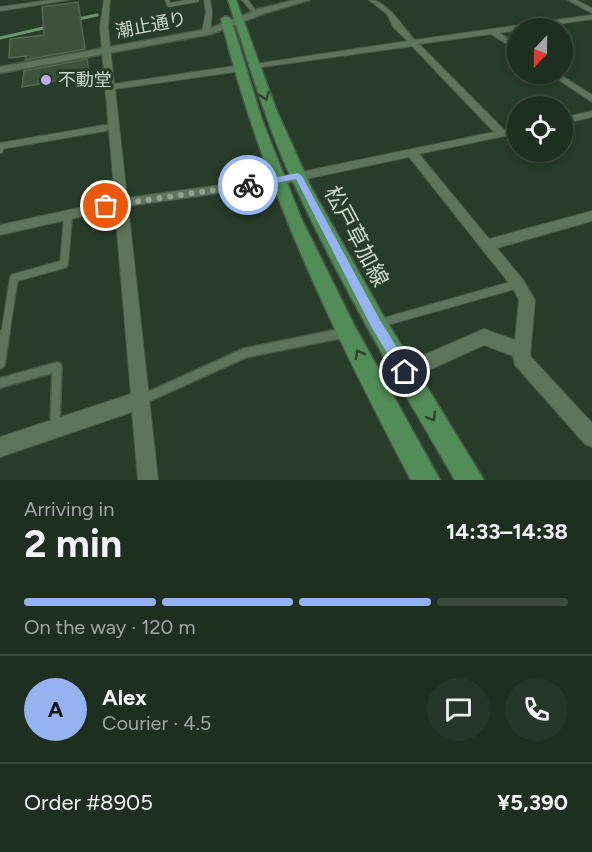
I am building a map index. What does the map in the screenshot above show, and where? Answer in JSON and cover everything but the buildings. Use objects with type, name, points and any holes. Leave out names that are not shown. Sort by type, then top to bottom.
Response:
[{"type":"main road","name":"松戸草加線","points":[[232,0],[230,18],[248,67],[270,110],[298,176],[376,324],[470,480]]},
{"type":"main road","name":"松戸草加線","points":[[248,67],[253,114],[278,181],[347,332],[426,480]]},
{"type":"street","points":[[0,9],[65,0]]},
{"type":"street","points":[[108,0],[104,27],[112,87],[148,480]]},
{"type":"street","points":[[206,32],[209,12],[207,0]]},
{"type":"street","points":[[245,0],[256,13]]},
{"type":"street","name":"潮止通り","points":[[0,70],[206,32],[230,18],[305,0]]},
{"type":"street","points":[[372,0],[390,13],[394,22],[413,43],[501,133]]},
{"type":"street","points":[[571,0],[592,11]]},
{"type":"street","points":[[112,87],[592,17]]},
{"type":"street","points":[[493,32],[507,42]]},
{"type":"street","points":[[569,84],[592,99]]},
{"type":"street","points":[[573,118],[592,114]]},
{"type":"street","points":[[0,230],[121,203],[278,181],[507,132]]},
{"type":"street","points":[[411,152],[518,284],[527,300],[521,359],[592,437]]},
{"type":"street","points":[[487,245],[592,216]]},
{"type":"street","points":[[405,372],[484,337],[522,351]]},
{"type":"street","points":[[0,447],[140,400]]},
{"type":"lane","points":[[167,0],[169,5],[197,0]]},
{"type":"lane","points":[[0,150],[1,146],[114,126]]},
{"type":"lane","points":[[0,364],[14,278],[64,264],[68,215]]},
{"type":"lane","points":[[376,324],[442,308],[518,284]]},
{"type":"lane","points":[[140,400],[245,353],[347,332]]},
{"type":"lane","points":[[0,383],[57,367],[55,428]]},
{"type":"waterway","points":[[74,20],[97,15]]},
{"type":"waterway","points":[[0,38],[48,27]]},
{"type":"way so far","points":[[106,206],[248,185]]},
{"type":"place","name":"不動堂","points":[[46,80]]},
{"type":"route","points":[[248,185],[298,176],[376,324],[405,372]]}]
